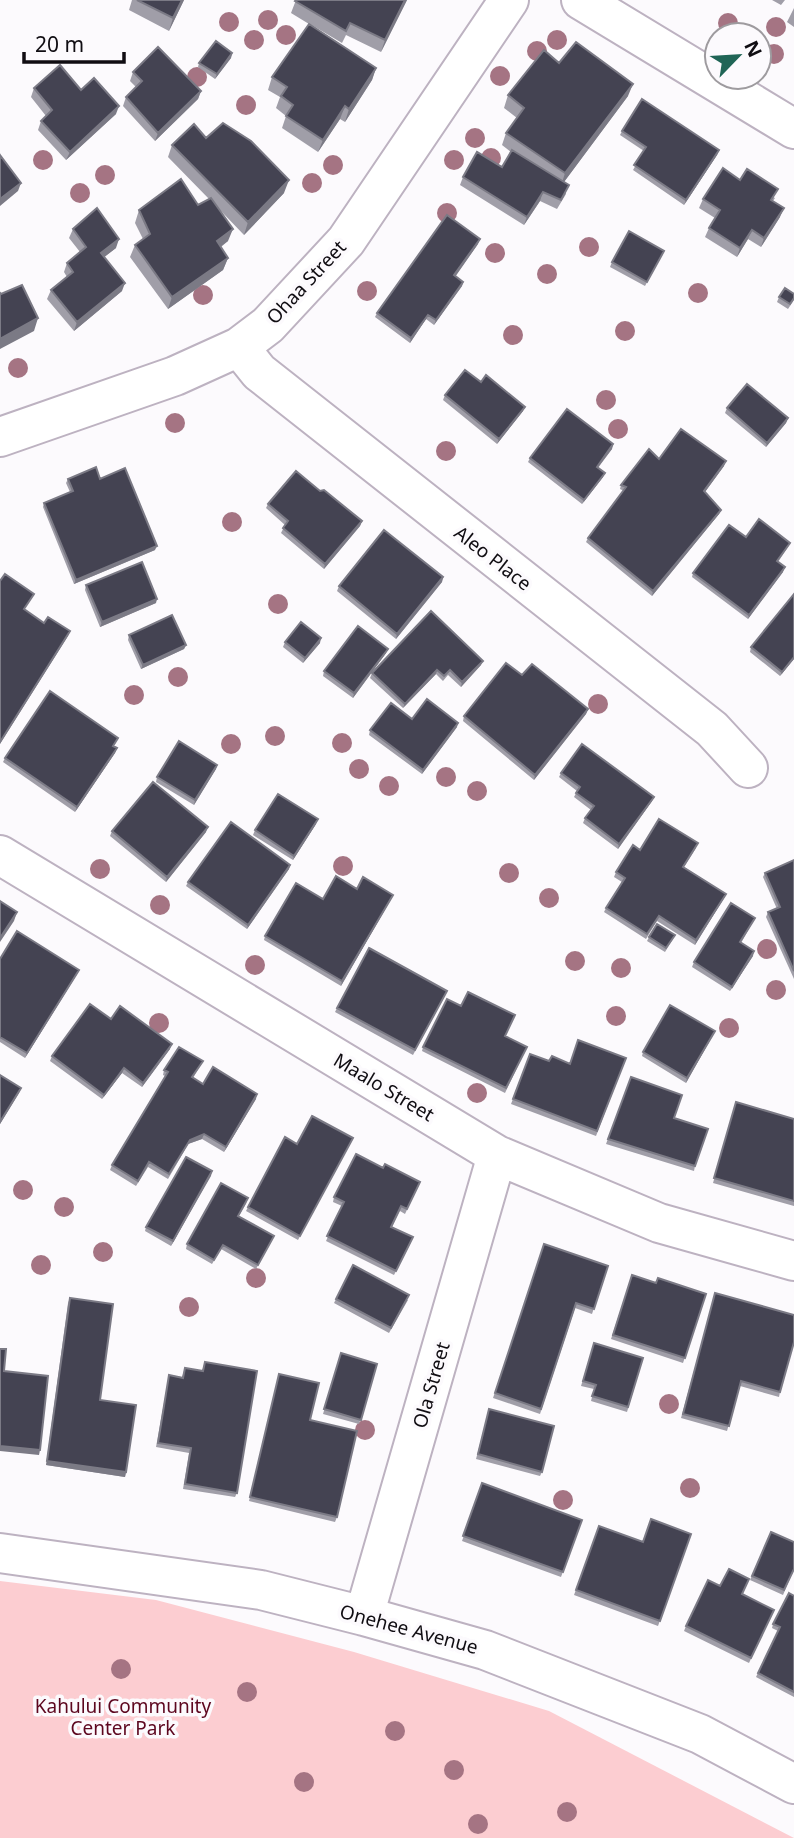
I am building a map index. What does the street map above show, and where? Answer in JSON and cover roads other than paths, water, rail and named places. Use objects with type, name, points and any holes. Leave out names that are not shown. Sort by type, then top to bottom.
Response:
[{"type":"street","name":"Ohaa Street","points":[[0,437],[175,376],[239,347],[268,325],[345,241],[509,0]]},
{"type":"street","points":[[581,0],[794,129]]},
{"type":"street","name":"Aleo Place","points":[[239,347],[259,372],[712,729],[748,768]]},
{"type":"street","name":"Maalo Street","points":[[0,855],[497,1155],[659,1223],[794,1261]]},
{"type":"street","name":"Ola Street","points":[[364,1616],[497,1155]]},
{"type":"street","name":"Onehee Avenue","points":[[0,1553],[261,1590],[485,1650],[700,1734],[794,1784]]},
{"type":"park label","name":"Kahului Community Center Park","points":[[123,1717]]}]
